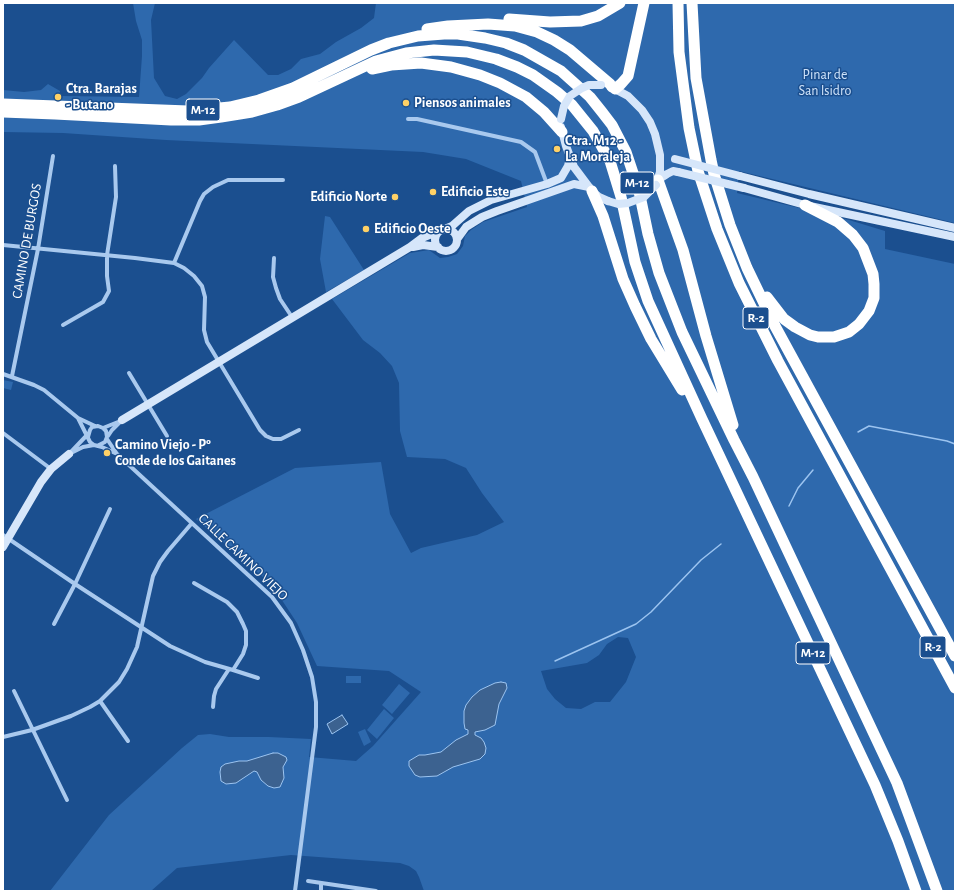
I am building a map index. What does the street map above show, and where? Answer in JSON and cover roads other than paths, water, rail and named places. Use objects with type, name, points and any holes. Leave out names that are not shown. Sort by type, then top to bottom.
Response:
[{"type":"highway","points":[[389,43],[396,37],[471,21],[497,19],[550,22],[581,21],[598,16],[620,3]]},
{"type":"highway","points":[[448,26],[498,24],[515,26],[537,32],[570,50],[610,84],[609,87],[621,84],[628,76],[644,3]]},
{"type":"highway","name":"R-2","points":[[678,3],[679,52],[689,128],[698,171],[717,229],[739,283],[772,348],[955,688]]},
{"type":"highway","name":"R-2","points":[[692,3],[696,78],[704,126],[714,174],[730,225],[747,268],[775,326],[955,656]]},
{"type":"highway","name":"M-12","points":[[3,104],[171,111],[195,111],[230,107],[281,93],[371,50],[389,43],[418,36],[444,34],[458,34],[506,43],[524,50],[561,71],[590,97],[612,126],[626,152],[639,191],[648,234],[659,273],[682,332],[753,477],[897,783],[937,891]]},
{"type":"highway","name":"M-12","points":[[3,112],[199,120],[237,115],[277,105],[299,97],[376,61],[406,53],[434,50],[467,52],[483,55],[517,67],[545,83],[572,105],[593,131],[610,161],[621,197],[635,262],[643,287],[659,326],[875,785],[898,841],[916,891]]},
{"type":"highway","points":[[343,76],[353,75],[381,67],[405,64],[436,65],[466,70],[490,78],[526,98],[544,112],[562,132]]},
{"type":"highway","points":[[714,174],[749,262],[773,307],[784,319],[810,335],[826,338],[842,335],[859,324],[870,311],[874,298],[873,274],[863,248],[854,235],[838,222],[805,205]]},
{"type":"highway","points":[[658,181],[683,250],[709,349],[732,422],[753,477]]},
{"type":"highway","points":[[590,189],[603,216],[623,279],[651,339],[695,411],[702,419]]},
{"type":"street","points":[[658,181],[660,172],[660,155],[656,134],[642,110],[628,96],[609,87],[589,85],[570,96],[564,106],[561,118],[562,132],[570,158],[590,189],[599,197],[608,202],[628,204],[644,196],[658,181],[673,171],[744,188],[805,205],[955,237]]},
{"type":"street","points":[[408,119],[417,119],[521,142],[535,152],[547,184]]},
{"type":"street","points":[[660,155],[832,200],[955,228]]},
{"type":"street","name":"CAMINO DE BURGOS","points":[[12,376],[38,249],[53,156]]},
{"type":"street","points":[[3,374],[12,376],[44,390],[78,418],[95,426],[104,428],[122,420],[410,247],[422,238],[452,226],[469,211],[491,200],[547,184],[561,178],[565,173],[570,158]]},
{"type":"street","points":[[63,325],[103,302],[109,291],[107,254],[116,197],[115,166]]},
{"type":"street","points":[[174,263],[200,201],[204,194],[213,187],[228,180],[283,180]]},
{"type":"street","points":[[410,247],[423,245],[438,247],[445,251],[453,249],[456,246],[458,238],[466,227],[482,217],[574,184],[590,189]]},
{"type":"street","points":[[443,229],[454,231],[458,238]]},
{"type":"street","points":[[438,247],[435,239],[443,229]]},
{"type":"street","points":[[3,245],[107,254],[174,263],[184,268],[194,276],[202,286],[205,297],[204,330],[207,342],[260,430],[266,436],[273,439],[281,439],[299,430]]},
{"type":"street","points":[[274,258],[273,277],[276,288],[280,299],[292,317]]},
{"type":"street","points":[[129,373],[167,436]]},
{"type":"street","points":[[78,418],[90,442],[96,445]]},
{"type":"street","points":[[69,454],[83,447],[104,442],[112,430],[122,420]]},
{"type":"street","points":[[3,547],[6,536],[41,482],[51,469],[69,454],[95,426]]},
{"type":"street","points":[[104,428],[106,430],[107,438]]},
{"type":"street","points":[[3,433],[51,469]]},
{"type":"street","name":"CALLE CAMINO VIEJO","points":[[107,438],[117,454],[272,597],[291,624],[303,650],[312,677],[316,702],[316,727],[295,891]]},
{"type":"street","name":"CALLE CAMINO VIEJO","points":[[96,445],[117,454]]},
{"type":"street","points":[[54,624],[75,584],[110,509]]},
{"type":"street","points":[[3,738],[32,730],[71,716],[90,707],[100,701],[119,682],[137,647],[153,576],[160,562],[168,551],[192,523]]},
{"type":"street","points":[[6,536],[142,629],[170,646],[205,662],[258,678]]},
{"type":"street","points":[[194,583],[227,602],[237,612],[246,631],[246,645],[243,654],[216,689],[214,696],[214,707]]},
{"type":"street","points":[[14,691],[67,800]]},
{"type":"street","points":[[100,701],[128,740]]},
{"type":"street","points":[[308,881],[376,891]]},
{"type":"street","points":[[321,883],[321,891]]},
{"type":"waterway","points":[[858,432],[869,426],[947,441],[955,444]]},
{"type":"waterway","points":[[789,506],[798,488],[813,470]]},
{"type":"waterway","points":[[555,661],[636,624],[651,612],[701,560],[721,544]]},
{"type":"place","name":"Ctra. Barajas - Butano","points":[[58,97]]},
{"type":"place","name":"Piensos animales","points":[[406,103]]},
{"type":"place","name":"Ctra. M12 - La Moraleja","points":[[557,149]]},
{"type":"place","name":"Edificio Este","points":[[433,192]]},
{"type":"place","name":"Edificio Norte","points":[[395,197]]},
{"type":"place","name":"Edificio Oeste","points":[[366,229]]},
{"type":"place","name":"Camino Viejo - Pº Conde de los Gaitanes","points":[[107,453]]},
{"type":"park label","name":"Pinar de San Isidro","points":[[825,84]]}]
